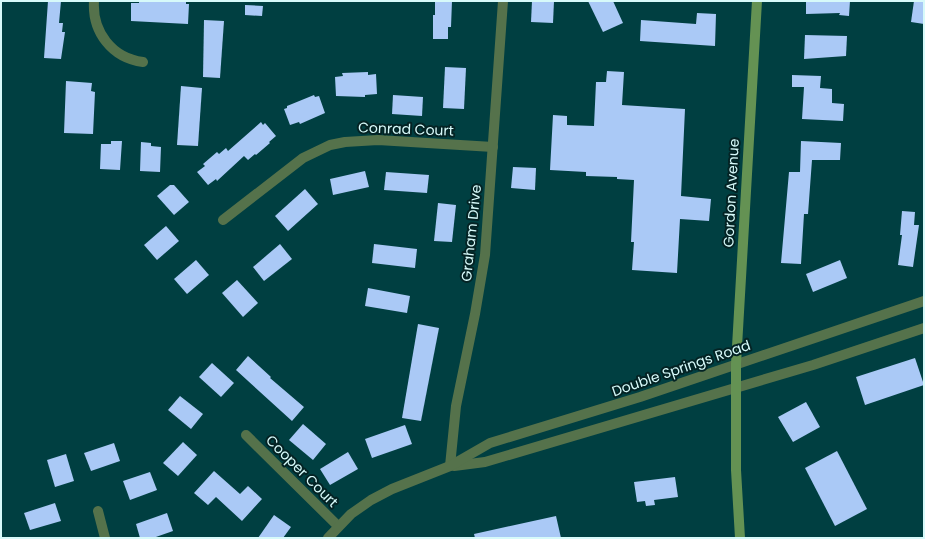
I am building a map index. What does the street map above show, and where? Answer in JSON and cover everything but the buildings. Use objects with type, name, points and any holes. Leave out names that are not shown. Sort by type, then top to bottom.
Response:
[{"type":"main road","name":"Gordon Avenue","points":[[740,538],[736,470],[736,364],[757,1]]},
{"type":"street","points":[[94,1],[95,20],[106,43],[117,53],[126,58],[143,62]]},
{"type":"street","name":"Graham Drive","points":[[450,466],[456,406],[475,314],[485,255],[503,1]]},
{"type":"street","name":"Conrad Court","points":[[223,220],[303,158],[330,146],[346,142],[378,140],[493,147]]},
{"type":"street","name":"Double Springs Road","points":[[328,538],[338,526],[370,500],[392,489],[450,466],[490,443],[640,397],[924,301]]},
{"type":"street","name":"Double Springs Road","points":[[450,466],[485,462],[813,365],[924,328]]},
{"type":"street","name":"Cooper Court","points":[[246,435],[338,526]]},
{"type":"street","points":[[98,511],[105,538]]}]
